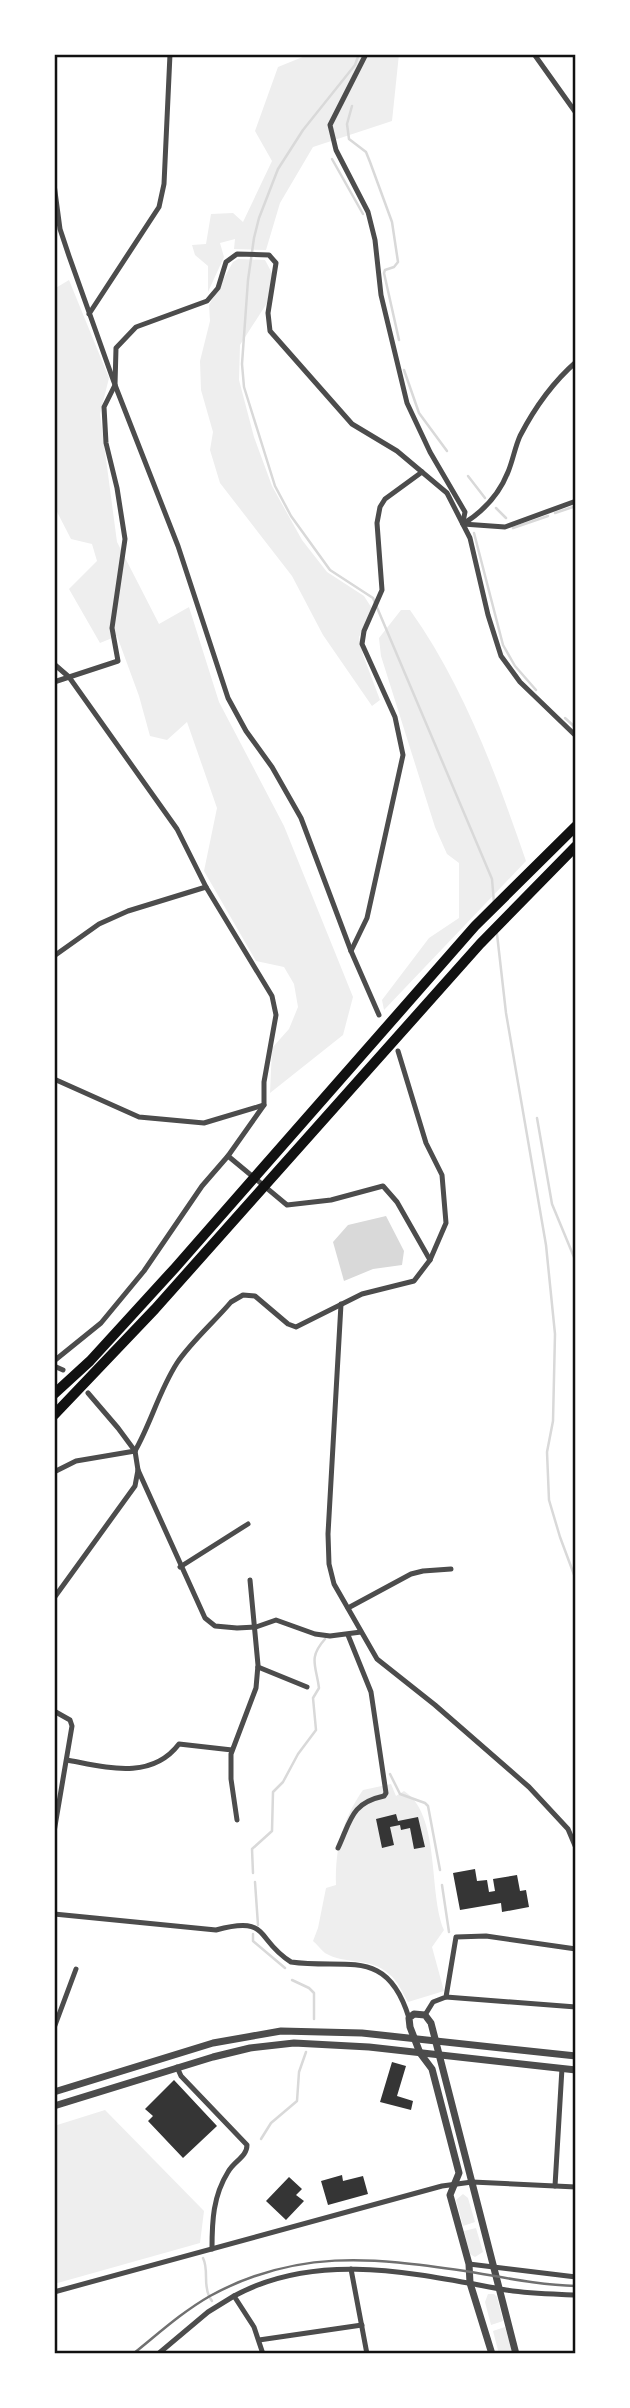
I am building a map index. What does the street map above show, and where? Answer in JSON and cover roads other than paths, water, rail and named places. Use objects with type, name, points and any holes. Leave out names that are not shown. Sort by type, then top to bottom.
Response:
[{"type":"highway","points":[[54,1394],[90,1361],[166,1278],[475,926],[576,826]]},
{"type":"highway","points":[[54,1415],[183,1278],[480,944],[576,846]]},
{"type":"street","points":[[89,314],[159,207],[163,184],[170,54]]},
{"type":"street","points":[[366,54],[330,125],[336,150],[368,212],[375,240],[379,284],[407,404],[430,452],[465,512],[463,524]]},
{"type":"street","points":[[534,54],[576,113]]},
{"type":"street","points":[[54,184],[60,229],[115,385],[178,546],[228,698],[246,731],[272,767],[300,818],[351,951],[379,1015]]},
{"type":"street","points":[[54,682],[118,661],[113,628],[125,539],[106,443],[104,407],[115,385],[116,348],[136,327],[207,301],[218,288],[226,262],[237,254],[268,255],[274,258],[276,263],[268,313],[270,331],[352,424],[397,451],[447,493],[470,538],[488,615],[501,656],[520,682],[576,736]]},
{"type":"street","points":[[463,524],[484,512],[508,473],[519,438],[536,407],[558,378],[576,362]]},
{"type":"street","points":[[351,951],[367,918],[403,755],[396,718],[362,644],[364,631],[382,590],[377,523],[380,507],[385,499],[422,472]]},
{"type":"street","points":[[463,524],[505,527],[576,501]]},
{"type":"street","points":[[54,664],[69,677],[177,829],[206,887],[272,996],[276,1015],[264,1082],[264,1105],[228,1156],[202,1186],[144,1271],[101,1323],[54,1363],[64,1370]]},
{"type":"street","points":[[54,956],[99,924],[128,911],[206,887]]},
{"type":"street","points":[[135,1451],[149,1427],[167,1380],[179,1360],[231,1302],[243,1296],[255,1296],[288,1324],[296,1327],[362,1294],[414,1281],[430,1260],[446,1223],[442,1175],[426,1143],[398,1051]]},
{"type":"street","points":[[54,1079],[139,1117],[204,1123],[264,1105]]},
{"type":"street","points":[[228,1156],[287,1205],[331,1200],[383,1186],[397,1202],[430,1260]]},
{"type":"street","points":[[341,1304],[328,1551],[334,1584],[377,1659],[529,1787],[568,1829],[576,1848]]},
{"type":"street","points":[[88,1393],[135,1451],[138,1470],[205,1618],[215,1626],[237,1628],[256,1627],[276,1620],[316,1634],[348,1635],[361,1632]]},
{"type":"street","points":[[54,1472],[76,1461],[135,1451]]},
{"type":"street","points":[[54,1598],[135,1486],[138,1470]]},
{"type":"street","points":[[180,1567],[248,1524]]},
{"type":"street","points":[[348,1608],[411,1574],[451,1569]]},
{"type":"street","points":[[237,1820],[231,1779],[232,1750],[246,1721],[256,1688],[258,1667],[250,1580]]},
{"type":"street","points":[[338,1848],[357,1807],[386,1793],[371,1692],[348,1635]]},
{"type":"street","points":[[258,1667],[307,1687]]},
{"type":"street","points":[[54,1711],[70,1720],[72,1726],[54,1832]]},
{"type":"street","points":[[67,1760],[129,1770],[139,1769],[171,1754],[179,1744],[232,1750]]},
{"type":"street","points":[[54,1914],[216,1930],[232,1925],[248,1926],[259,1929],[282,1956],[291,1962],[358,1964],[376,1970],[392,1983],[404,2000],[420,2053],[432,2069],[459,2173],[450,2195],[469,2264],[470,2283],[492,2354]]},
{"type":"street","points":[[446,1997],[456,1937],[486,1936],[576,1949]]},
{"type":"street","points":[[54,2028],[76,1969]]},
{"type":"street","points":[[425,2015],[433,2002],[446,1997],[576,2007]]},
{"type":"street","points":[[409,2018],[414,2014],[425,2015],[431,2022],[516,2354]]},
{"type":"street","points":[[54,2092],[213,2043],[255,2034],[308,2030],[576,2056]]},
{"type":"street","points":[[54,2106],[177,2067],[250,2048],[294,2043],[336,2044],[576,2070]]},
{"type":"street","points":[[177,2067],[181,2076],[247,2145],[246,2153],[226,2174],[215,2203],[212,2249]]},
{"type":"street","points":[[555,2186],[562,2068]]},
{"type":"street","points":[[54,2292],[442,2186],[472,2182],[576,2187]]},
{"type":"street","points":[[469,2264],[576,2277]]},
{"type":"street","points":[[351,2269],[367,2354]]},
{"type":"street","points":[[158,2354],[208,2312],[234,2296],[290,2274],[351,2269],[393,2271],[498,2288],[576,2295]]},
{"type":"street","points":[[234,2296],[247,2315],[263,2354]]},
{"type":"street","points":[[259,2340],[362,2325]]},
{"type":"waterway","points":[[359,54],[355,65],[303,130],[278,169],[259,218],[248,280],[242,364],[244,387],[275,486],[291,516],[330,570],[373,598],[492,879],[494,903]]},
{"type":"waterway","points":[[352,106],[347,124],[349,139],[366,152],[392,222],[398,262],[384,273],[399,340]]},
{"type":"waterway","points":[[332,159],[363,214]]},
{"type":"waterway","points":[[404,370],[419,413],[447,451]]},
{"type":"waterway","points":[[468,476],[485,498]]},
{"type":"waterway","points":[[555,513],[576,506]]},
{"type":"waterway","points":[[496,508],[506,518]]},
{"type":"waterway","points":[[513,528],[548,516]]},
{"type":"waterway","points":[[474,533],[503,645],[515,666],[536,690]]},
{"type":"waterway","points":[[565,718],[576,728]]},
{"type":"waterway","points":[[497,934],[506,1013],[546,1245],[555,1334],[553,1421],[547,1452],[549,1500],[576,1580]]},
{"type":"waterway","points":[[537,1118],[552,1204],[576,1262]]},
{"type":"waterway","points":[[253,1873],[252,1849],[272,1831],[273,1792],[283,1782],[298,1754],[316,1730],[313,1698],[319,1688],[315,1657],[325,1639]]},
{"type":"waterway","points":[[390,1774],[400,1794],[428,1806],[440,1870]]},
{"type":"waterway","points":[[255,1882],[258,1925]]},
{"type":"waterway","points":[[442,1885],[449,1932]]},
{"type":"waterway","points":[[253,1934],[253,1941],[285,1968]]},
{"type":"waterway","points":[[292,1980],[314,1993],[314,2019]]},
{"type":"waterway","points":[[261,2139],[271,2123],[297,2101],[299,2072],[306,2052]]},
{"type":"waterway","points":[[203,2258],[209,2296]]},
{"type":"railway","points":[[133,2354],[210,2296],[273,2270],[304,2264],[366,2260],[398,2262],[576,2286]]}]
